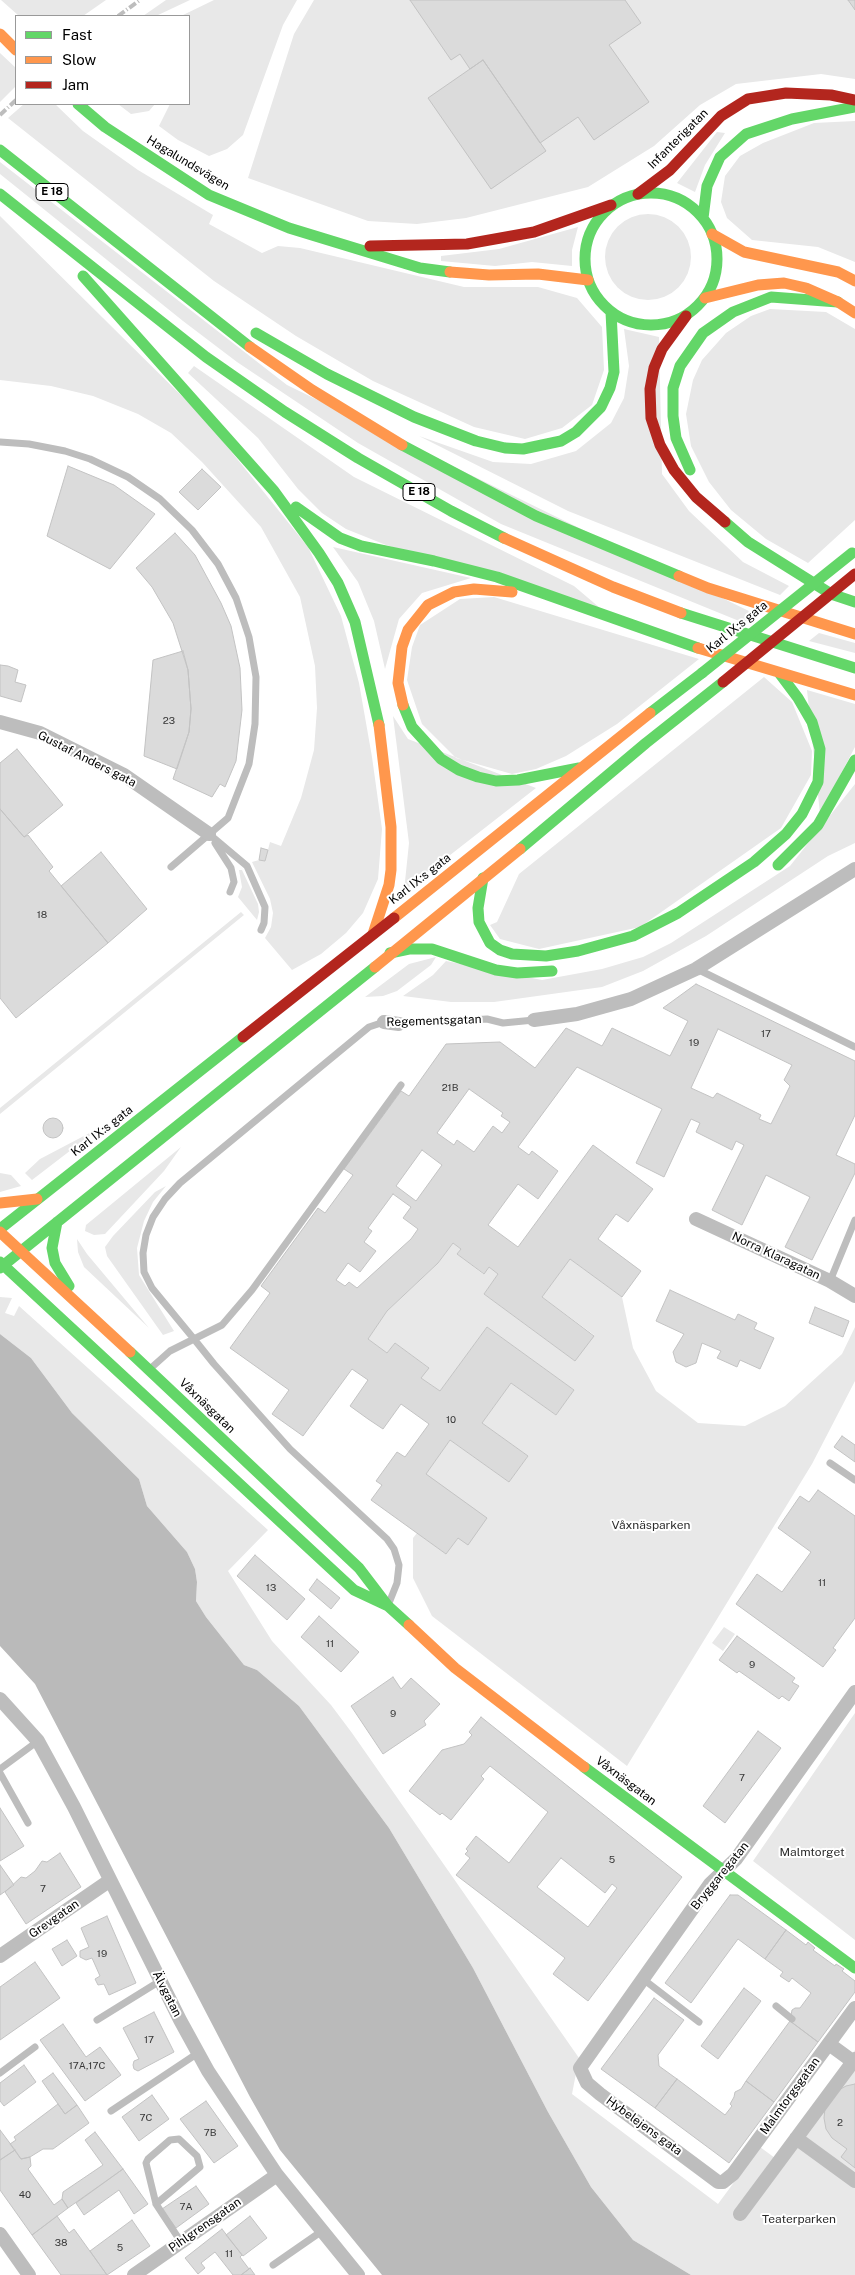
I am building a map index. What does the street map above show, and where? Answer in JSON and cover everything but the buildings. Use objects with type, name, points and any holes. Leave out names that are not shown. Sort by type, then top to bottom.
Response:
[{"type":"main road","points":[[0,34],[15,49]]},
{"type":"main road","name":"Infanterigatan","points":[[638,194],[670,170],[721,116],[748,99],[786,93],[831,95],[855,100]]},
{"type":"main road","name":"Hagalundsvägen","points":[[79,105],[105,127],[209,195],[289,228],[420,268],[456,273],[489,275],[538,274],[588,280]]},
{"type":"main road","points":[[703,218],[707,186],[720,157],[746,134],[792,119],[855,108]]},
{"type":"main road","name":"E 18","points":[[0,150],[230,333],[312,390],[469,482],[536,516],[690,580],[855,634]]},
{"type":"main road","points":[[686,316],[668,324],[648,326],[628,322],[611,312],[597,298],[588,280],[584,259],[588,238],[598,219],[613,204],[638,194],[656,193],[674,197],[690,205],[703,218],[712,234],[717,255],[715,278],[705,298],[686,316],[662,349],[654,368],[650,389],[651,418],[660,445],[674,470],[696,497],[710,507],[748,542],[831,594],[855,602]]},
{"type":"main road","name":"E 18","points":[[0,194],[199,352],[285,412],[358,458],[451,511],[520,546],[613,587],[697,619],[855,668]]},
{"type":"main road","name":"Hagalundsvägen","points":[[351,246],[467,244],[534,232],[613,204]]},
{"type":"main road","points":[[34,221],[274,491],[338,583],[355,622],[368,673],[378,720],[391,827],[389,885],[373,934]]},
{"type":"main road","points":[[712,234],[744,252],[838,272],[855,280]]},
{"type":"main road","points":[[162,280],[327,374],[414,417],[476,441],[505,448],[523,449],[561,441],[591,419],[601,407],[610,388],[614,372],[611,312]]},
{"type":"main road","points":[[705,298],[758,286],[784,284],[806,288],[838,302],[855,314]]},
{"type":"main road","points":[[710,507],[687,465],[676,438],[672,416],[673,388],[680,366],[691,348],[703,333],[717,321],[733,312],[771,298],[784,297],[838,302]]},
{"type":"main road","points":[[274,491],[340,538],[361,546],[467,568],[780,674],[855,694]]},
{"type":"main road","name":"Karl IX:s gata","points":[[0,1231],[37,1199],[373,934],[579,768],[702,673],[853,551]]},
{"type":"main road","points":[[1,1265],[274,1049],[855,574]]},
{"type":"main road","points":[[549,596],[474,589],[454,592],[428,605],[408,630],[402,647],[398,683],[403,704],[412,726],[441,759],[458,770],[478,778],[496,781],[539,778],[579,768]]},
{"type":"main road","points":[[482,878],[478,908],[479,922],[490,943],[500,950],[512,954],[546,956],[594,948],[633,936],[678,913],[754,862],[786,834],[802,814],[818,782],[820,749],[812,722],[798,698],[780,674]]},
{"type":"main road","points":[[770,870],[791,854],[818,824],[855,760]]},
{"type":"main road","points":[[390,953],[409,949],[432,948],[496,970],[517,973],[562,970]]},
{"type":"main road","points":[[0,1203],[37,1199]]},
{"type":"main road","points":[[57,1222],[52,1248],[55,1263],[83,1308]]},
{"type":"main road","name":"Våxnäsgatan","points":[[0,1231],[359,1568],[388,1606],[478,1687],[855,1968]]},
{"type":"main road","name":"Våxnäsgatan","points":[[1,1265],[354,1590],[388,1606]]},
{"type":"street","name":"Gustaf Anders gata","points":[[0,722],[40,733],[124,775],[209,834]]},
{"type":"street","name":"Regementsgatan","points":[[534,1020],[577,1014],[631,999],[696,969],[855,869]]},
{"type":"street","name":"Regementsgatan","points":[[384,1022],[399,1024]]},
{"type":"street","name":"Norra Klaragatan","points":[[696,1219],[830,1281],[855,1296]]},
{"type":"street","name":"Bryggaregatan","points":[[584,2059],[710,1884],[736,1859],[852,1696]]},
{"type":"street","name":"Älvgatan","points":[[0,1699],[38,1741],[74,1807],[109,1881],[198,2053],[277,2175],[358,2275]]},
{"type":"street","name":"Grevgatan","points":[[0,1956],[109,1881]]},
{"type":"street","name":"Malmtorgsgatan","points":[[724,2182],[734,2174],[826,2043],[855,2008]]},
{"type":"street","points":[[740,2214],[854,2061],[826,2043]]},
{"type":"street","name":"Hybelejens gata","points":[[584,2059],[580,2068],[588,2083],[718,2182],[724,2182]]},
{"type":"street","points":[[796,2138],[855,2181]]},
{"type":"street","name":"Pihlgrensgatan","points":[[134,2275],[277,2175]]},
{"type":"street","points":[[0,2234],[29,2275]]},
{"type":"lane","points":[[0,442],[29,444],[65,451],[90,459],[128,477],[161,500],[177,514],[206,547],[227,581],[243,619],[256,677],[255,724],[249,764],[228,818],[172,867]]},
{"type":"lane","points":[[209,834],[231,868],[234,882],[230,892]]},
{"type":"lane","points":[[209,834],[248,866],[265,907],[264,923],[261,930]]},
{"type":"lane","points":[[696,969],[855,1047]]},
{"type":"lane","name":"Regementsgatan","points":[[399,1024],[487,1019],[503,1022],[534,1020]]},
{"type":"lane","name":"Regementsgatan","points":[[384,1022],[369,1027],[194,1172],[165,1199],[153,1217],[144,1244],[144,1272],[152,1288],[214,1364],[290,1449],[387,1539],[394,1549],[399,1565],[397,1582],[388,1606]]},
{"type":"lane","points":[[149,1369],[170,1351],[222,1325],[246,1297],[401,1085]]},
{"type":"lane","points":[[830,1281],[855,1220]]},
{"type":"lane","points":[[830,1463],[855,1480]]},
{"type":"lane","points":[[0,1769],[38,1741]]},
{"type":"lane","points":[[0,1773],[28,1823]]},
{"type":"lane","points":[[642,1979],[699,2022]]},
{"type":"lane","points":[[97,2020],[160,1980]]},
{"type":"lane","points":[[776,2006],[792,2019]]},
{"type":"lane","points":[[0,2073],[35,2048]]},
{"type":"lane","points":[[111,2111],[198,2053]]},
{"type":"lane","points":[[156,2204],[200,2167],[199,2158],[179,2139],[170,2140],[147,2161],[156,2204],[181,2242]]},
{"type":"lane","points":[[273,2265],[322,2231]]},
{"type":"green space","points":[[1,0],[106,0],[84,15],[18,15]]},
{"type":"green space","points":[[166,0],[190,0],[158,15],[144,15]]},
{"type":"green space","points":[[214,0],[297,0],[283,25],[243,135],[227,149],[209,156],[178,140],[159,126],[170,105],[190,105],[190,15],[183,15]]},
{"type":"green space","points":[[314,0],[855,0],[855,79],[821,74],[736,84],[700,105],[654,146],[588,187],[466,218],[417,224],[368,221],[248,178],[294,34]]},
{"type":"green space","points":[[0,53],[15,67],[15,87],[0,102]]},
{"type":"green space","points":[[23,105],[56,105],[83,131],[138,170],[213,215],[209,224],[262,253],[278,246],[300,248],[464,287],[538,287],[577,298],[602,327],[604,370],[592,405],[562,428],[525,439],[474,427],[373,381],[296,336],[214,281],[8,118]]},
{"type":"green space","points":[[119,105],[154,105],[149,111],[131,114]]},
{"type":"green space","points":[[855,121],[855,262],[818,247],[752,240],[727,218],[721,202],[725,176],[740,156],[763,143],[814,123]]},
{"type":"green space","points":[[717,132],[725,133],[705,165],[695,192],[677,183]]},
{"type":"green space","points":[[0,162],[287,385],[755,614],[744,623],[501,524],[358,443],[237,362],[183,321],[0,174]]},
{"type":"green space","points":[[640,214],[656,214],[665,217],[679,226],[688,240],[691,257],[688,274],[679,288],[665,297],[656,300],[640,300],[624,293],[612,281],[605,265],[605,249],[612,233],[624,221]]},
{"type":"green space","points":[[0,216],[205,419],[308,547],[341,616],[359,683],[372,757],[382,829],[378,879],[363,913],[346,933],[321,954],[292,970],[265,938],[271,927],[273,913],[270,899],[252,862],[265,861],[270,842],[281,846],[301,798],[314,750],[317,708],[315,666],[300,597],[261,527],[202,462],[171,433],[138,414],[93,396],[51,386],[0,380]]},
{"type":"green space","points":[[578,227],[572,250],[572,266],[532,262],[495,266],[441,261],[441,256],[499,249]]},
{"type":"green space","points":[[770,309],[826,312],[855,329],[855,520],[808,563],[766,539],[731,510],[709,482],[691,446],[686,414],[693,380],[702,360],[726,333],[751,316]]},
{"type":"green space","points":[[624,329],[659,337],[662,474],[689,511],[743,562],[789,586],[780,595],[568,511],[419,436],[493,462],[531,464],[576,451],[611,423],[624,398],[629,366]]},
{"type":"green space","points":[[194,366],[354,477],[574,586],[600,608],[386,545],[346,529],[322,513],[298,489],[258,438],[188,373]]},
{"type":"green space","points":[[333,547],[471,578],[422,593],[399,619],[385,669],[374,621],[358,582]]},
{"type":"green space","points":[[494,597],[699,659],[617,724],[566,756],[536,769],[512,774],[456,758],[422,724],[407,680],[412,647],[420,625],[460,599]]},
{"type":"green space","points":[[819,633],[855,643],[855,653],[809,641]]},
{"type":"green space","points":[[764,677],[792,702],[812,751],[811,775],[781,828],[640,927],[539,949],[500,939],[490,925],[497,922],[519,874]]},
{"type":"green space","points":[[807,690],[855,704],[855,747],[820,814]]},
{"type":"green space","points":[[393,716],[408,739],[536,788],[404,891],[409,843]]},
{"type":"green space","points":[[855,784],[855,843],[828,856],[706,936],[643,971],[602,987],[494,1002],[451,1002],[403,996],[433,975],[446,961],[542,980],[602,969],[643,957],[671,943],[790,866]]},
{"type":"green space","points":[[239,870],[242,870],[258,904],[257,920],[238,897],[242,887]]},
{"type":"green space","points":[[241,912],[244,915],[0,1114],[0,1108]]},
{"type":"green space","points":[[436,957],[431,965],[397,991],[383,996],[365,997],[409,964]]},
{"type":"green space","points":[[101,1127],[32,1180],[25,1173],[40,1159]]},
{"type":"green space","points":[[181,1147],[164,1171],[105,1234],[94,1235],[85,1231],[86,1225]]},
{"type":"green space","points":[[0,1173],[11,1175],[21,1186],[0,1192]]},
{"type":"green space","points":[[166,1186],[153,1202],[144,1221],[137,1248],[139,1275],[174,1331],[163,1335],[107,1256],[105,1247],[155,1192]]},
{"type":"green space","points":[[77,1239],[87,1254],[149,1328],[84,1267],[78,1252]]},
{"type":"green space","name":"Våxnäsparken","points":[[453,1243],[461,1249],[457,1254],[483,1274],[489,1267],[498,1274],[484,1294],[575,1361],[594,1335],[542,1297],[570,1259],[622,1297],[633,1348],[656,1391],[698,1423],[745,1426],[785,1406],[842,1354],[855,1327],[855,1381],[812,1464],[627,1766],[432,1616],[413,1578],[413,1538],[417,1533],[446,1554],[458,1538],[426,1474],[450,1440],[509,1482],[528,1456],[482,1423],[511,1383],[556,1415],[574,1390],[487,1327],[440,1391],[421,1378],[428,1367],[395,1343],[387,1353],[368,1339],[387,1311],[438,1263]]},
{"type":"green space","name":"Teaterparken","points":[[0,1297],[12,1298],[5,1313],[14,1316],[19,1306],[268,1530],[228,1571],[272,1641],[331,1705],[352,1733],[579,2058],[572,2094],[718,2204],[760,2147],[775,2158],[855,2050],[855,2275],[691,2275],[633,2240],[591,2187],[548,2112],[473,1968],[389,1828],[299,1706],[257,1670],[244,1665],[206,1617],[196,1601],[197,1582],[195,1569],[187,1552],[147,1506],[139,1479],[72,1413],[31,1358],[0,1334]]},
{"type":"green space","points":[[724,1627],[735,1634],[723,1651],[712,1643]]},
{"type":"green space","name":"Malmtorget","points":[[855,1713],[855,1940],[753,1861]]},
{"type":"shaded area","points":[[0,1334],[31,1358],[72,1413],[139,1479],[147,1506],[187,1552],[195,1569],[197,1582],[196,1601],[206,1617],[244,1665],[257,1670],[299,1706],[389,1828],[473,1968],[548,2112],[591,2187],[633,2240],[691,2275],[382,2275],[280,2150],[250,2097],[35,1684],[0,1646]]},
{"type":"railway","points":[[119,15],[140,0]]},
{"type":"railway","points":[[0,115],[15,101]]},
{"type":"traffic: fast","points":[[79,105],[105,127],[209,195],[289,228],[420,268],[450,272]]},
{"type":"traffic: fast","points":[[703,218],[707,186],[720,157],[746,134],[792,119],[855,107]]},
{"type":"traffic: fast","points":[[0,150],[250,347]]},
{"type":"traffic: fast","points":[[651,193],[664,194],[676,198],[698,212],[712,234],[716,246],[717,259],[716,272],[712,284],[698,306],[676,320],[664,324],[651,325],[638,324],[626,320],[604,306],[590,284],[586,272],[585,259],[586,246],[590,234],[604,212],[626,198],[638,194],[651,193]]},
{"type":"traffic: fast","points":[[0,194],[206,357],[285,412],[358,458],[451,511],[504,538]]},
{"type":"traffic: fast","points":[[83,276],[274,491],[319,553],[338,583],[355,622],[379,725]]},
{"type":"traffic: fast","points":[[690,470],[676,438],[673,416],[673,388],[680,366],[703,333],[733,312],[771,297],[838,302]]},
{"type":"traffic: fast","points":[[256,333],[327,374],[414,417],[476,441],[505,448],[523,449],[561,441],[576,432],[601,407],[610,388],[614,372],[611,312]]},
{"type":"traffic: fast","points":[[402,445],[536,516],[679,576]]},
{"type":"traffic: fast","points":[[296,507],[340,538],[361,546],[434,561],[497,577],[698,648]]},
{"type":"traffic: fast","points":[[725,522],[748,542],[831,594],[855,602]]},
{"type":"traffic: fast","points":[[702,673],[852,553]]},
{"type":"traffic: fast","points":[[681,613],[855,668]]},
{"type":"traffic: fast","points":[[650,713],[702,673]]},
{"type":"traffic: fast","points":[[483,878],[478,908],[479,922],[490,943],[500,950],[512,954],[546,956],[578,951],[633,936],[678,913],[754,862],[786,834],[802,814],[818,782],[820,749],[812,722],[798,698],[780,674]]},
{"type":"traffic: fast","points":[[520,849],[646,743],[723,682]]},
{"type":"traffic: fast","points":[[403,705],[412,727],[441,759],[459,770],[478,777],[496,781],[518,780],[579,768]]},
{"type":"traffic: fast","points":[[778,865],[818,825],[855,760]]},
{"type":"traffic: fast","points":[[390,953],[409,949],[432,949],[496,970],[517,973],[552,971]]},
{"type":"traffic: fast","points":[[0,1268],[375,967]]},
{"type":"traffic: fast","points":[[0,1229],[243,1037]]},
{"type":"traffic: fast","points":[[57,1222],[52,1248],[55,1263],[69,1286]]},
{"type":"traffic: fast","points":[[0,1262],[354,1590],[386,1605]]},
{"type":"traffic: fast","points":[[130,1352],[359,1568],[388,1606],[409,1625]]},
{"type":"traffic: fast","points":[[584,1767],[855,1968]]},
{"type":"traffic: slow","points":[[0,34],[15,49]]},
{"type":"traffic: slow","points":[[712,234],[744,252],[838,272],[855,281]]},
{"type":"traffic: slow","points":[[450,272],[489,275],[538,274],[588,280]]},
{"type":"traffic: slow","points":[[705,298],[758,285],[784,283],[806,288],[838,302],[855,313]]},
{"type":"traffic: slow","points":[[250,347],[312,390],[402,445]]},
{"type":"traffic: slow","points":[[504,538],[613,587],[681,613]]},
{"type":"traffic: slow","points":[[679,576],[708,588],[855,634]]},
{"type":"traffic: slow","points":[[403,705],[398,683],[402,647],[408,630],[428,605],[454,592],[474,589],[512,592]]},
{"type":"traffic: slow","points":[[698,648],[855,695]]},
{"type":"traffic: slow","points":[[394,918],[650,713]]},
{"type":"traffic: slow","points":[[373,934],[389,885],[391,870],[391,827],[379,725]]},
{"type":"traffic: slow","points":[[375,967],[520,849]]},
{"type":"traffic: slow","points":[[0,1203],[37,1199]]},
{"type":"traffic: slow","points":[[0,1232],[130,1352]]},
{"type":"traffic: slow","points":[[409,1625],[455,1668],[584,1767]]},
{"type":"traffic: jam","points":[[638,194],[670,170],[721,116],[748,99],[786,93],[831,95],[855,100]]},
{"type":"traffic: jam","points":[[370,246],[467,244],[534,232],[611,205]]},
{"type":"traffic: jam","points":[[686,316],[662,349],[654,368],[650,389],[651,418],[660,445],[674,470],[696,497],[725,522]]},
{"type":"traffic: jam","points":[[723,682],[855,574]]},
{"type":"traffic: jam","points":[[243,1037],[394,918]]}]
